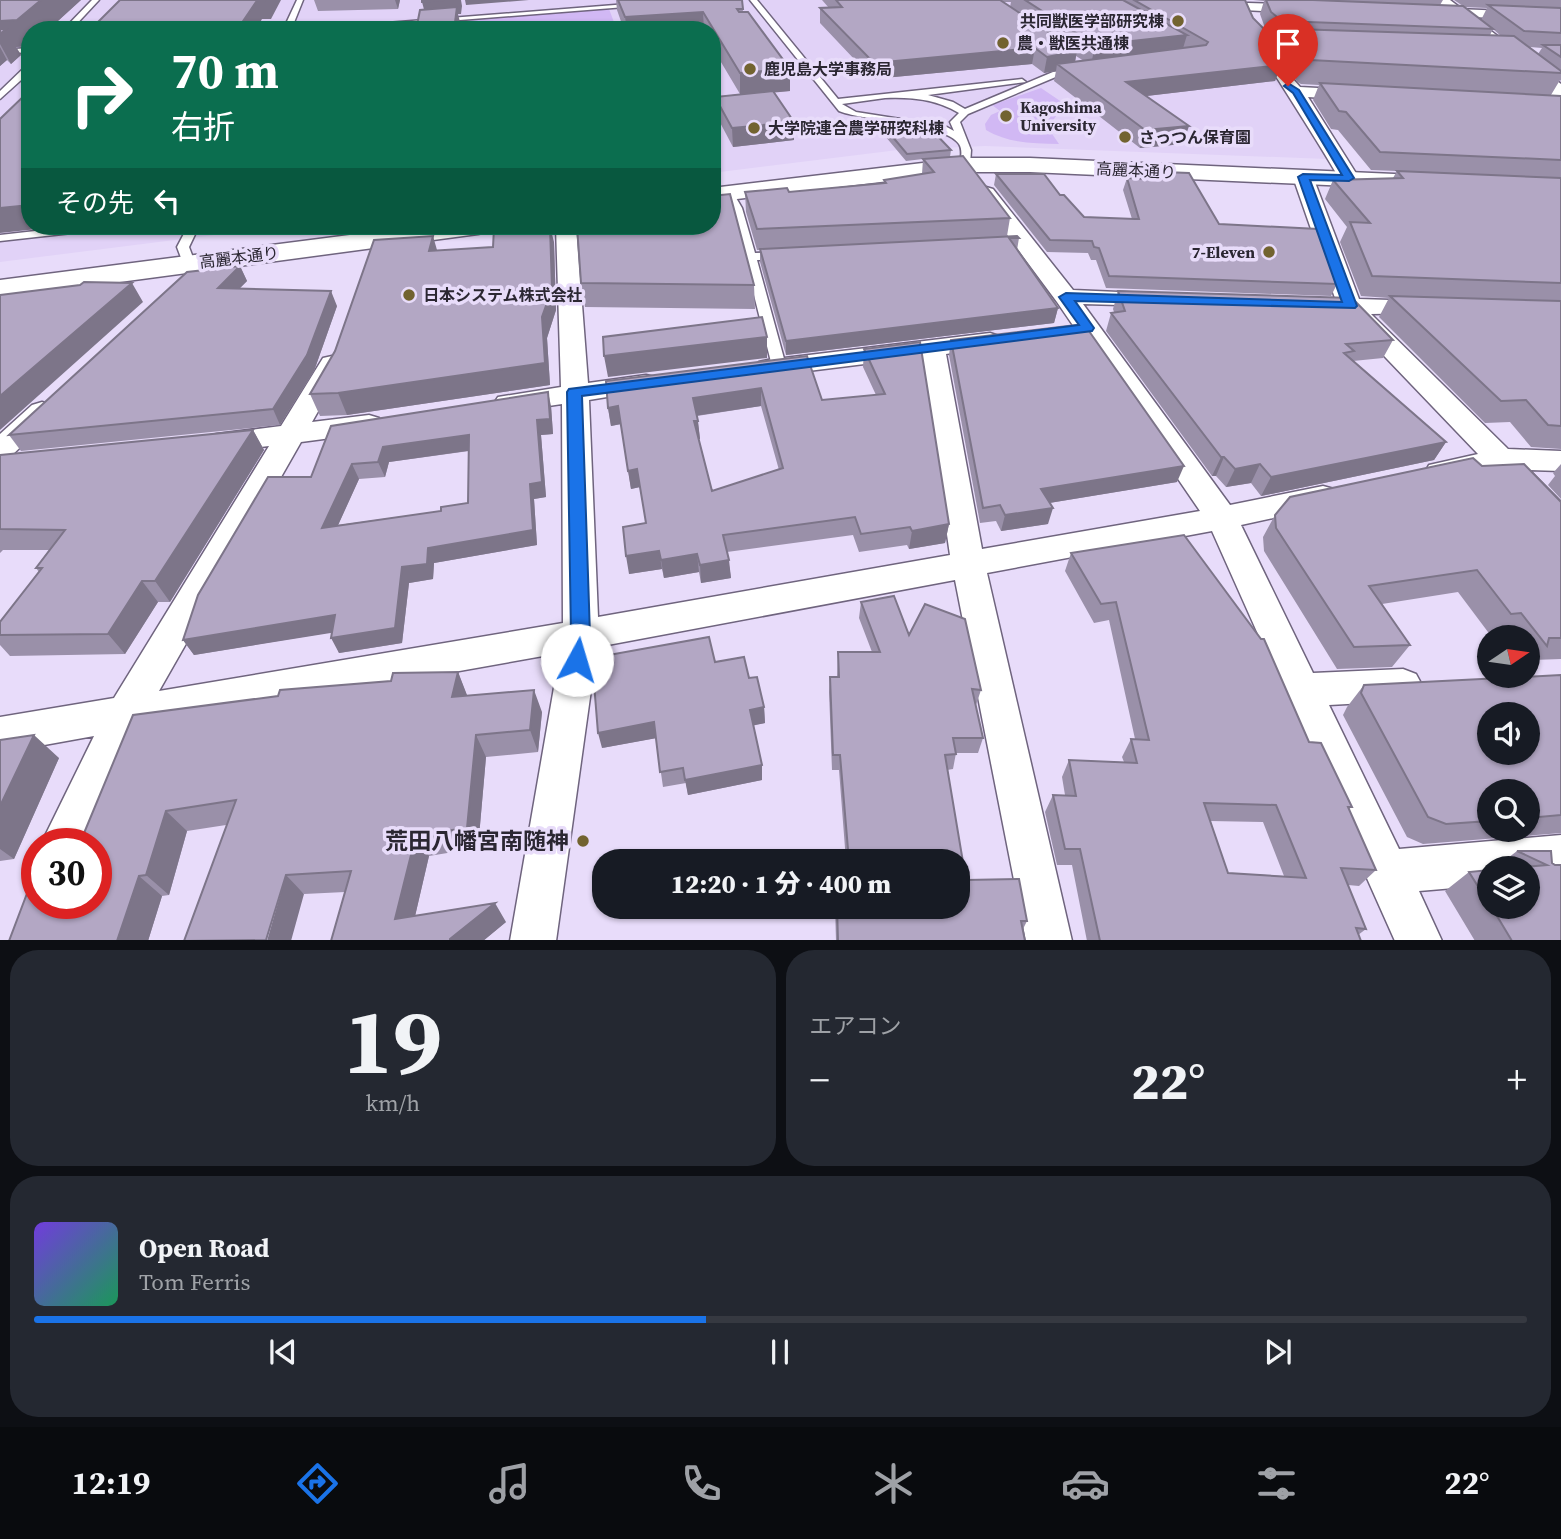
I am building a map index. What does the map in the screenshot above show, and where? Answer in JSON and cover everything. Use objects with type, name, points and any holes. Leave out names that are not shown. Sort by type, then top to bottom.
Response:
[{"type":"street","points":[[1314,10],[1246,4],[1257,32],[1270,44],[1288,86],[1296,92],[1349,178]]},
{"type":"street","points":[[1436,7],[1459,14],[1561,17]]},
{"type":"street","points":[[1459,14],[1507,53],[1556,102]]},
{"type":"street","points":[[1270,44],[1339,47]]},
{"type":"street","points":[[1477,51],[1531,54]]},
{"type":"street","points":[[1296,92],[1366,96]]},
{"type":"street","points":[[963,153],[1017,243],[1066,297],[1074,330],[1222,518],[1419,940]]},
{"type":"street","name":"高麗本通り","points":[[721,194],[963,153],[1030,165],[1442,183]]},
{"type":"street","points":[[1303,177],[1350,306],[1561,522]]},
{"type":"street","name":"高麗本通り","points":[[0,289],[189,264],[368,252],[440,235]]},
{"type":"street","points":[[533,940],[581,635],[575,392],[566,235]]},
{"type":"street","points":[[172,291],[182,282],[189,264]]},
{"type":"street","points":[[1066,297],[1174,300]]},
{"type":"street","points":[[1296,304],[1443,309]]},
{"type":"street","points":[[70,828],[125,713],[329,372],[341,337]]},
{"type":"street","points":[[738,372],[1010,338]]},
{"type":"street","points":[[932,349],[968,564],[1049,940]]},
{"type":"street","points":[[480,407],[670,380]]},
{"type":"street","points":[[0,450],[61,394]]},
{"type":"street","points":[[193,446],[290,436],[398,419]]},
{"type":"street","points":[[1408,479],[1500,459],[1561,461]]},
{"type":"street","points":[[0,465],[28,462]]},
{"type":"street","points":[[0,735],[581,635],[1222,518],[1355,490]]},
{"type":"street","points":[[1304,690],[1439,683]]},
{"type":"street","points":[[1387,872],[1561,857]]},
{"type":"lane","points":[[76,21],[96,0]]},
{"type":"lane","points":[[292,21],[300,0]]},
{"type":"lane","points":[[554,0],[557,11]]},
{"type":"lane","points":[[753,0],[834,102],[854,114],[945,129],[963,153]]},
{"type":"lane","points":[[423,21],[654,3]]},
{"type":"lane","points":[[0,52],[21,51]]},
{"type":"lane","points":[[963,153],[955,122],[965,111],[1056,74],[1087,69],[1076,62]]},
{"type":"lane","points":[[0,96],[21,76]]},
{"type":"lane","points":[[834,102],[1042,80]]},
{"type":"lane","points":[[903,95],[925,95],[949,101],[965,111]]},
{"type":"lane","points":[[721,195],[737,208],[779,366]]},
{"type":"lane","points":[[0,238],[27,235]]},
{"type":"lane","points":[[189,235],[183,247],[189,264]]},
{"type":"lane","points":[[750,257],[791,255]]},
{"type":"shaded area","name":"Kagoshima University","points":[[0,0],[1235,0],[1261,44],[1281,86],[1327,159],[985,146],[898,150],[721,172],[721,21],[21,21],[21,235],[214,235],[0,262]]},
{"type":"shaded area","points":[[609,9],[614,21],[453,21]]},
{"type":"shaded area","points":[[1041,88],[1072,109],[1056,116],[1048,128],[1059,144],[1013,140],[986,130],[985,124],[991,115],[1000,111],[992,105]]},
{"type":"building","points":[[0,0],[41,0],[17,20],[0,21]]},
{"type":"building","points":[[120,0],[265,0],[256,2],[243,21],[99,21]]},
{"type":"building","points":[[618,0],[742,0],[743,9],[737,9],[739,12],[748,12],[790,69],[740,73],[721,42],[721,21],[708,21],[703,12],[625,17]]},
{"type":"building","points":[[836,0],[1000,0],[1077,51],[1047,57],[1035,48],[874,63],[820,8],[842,7]]},
{"type":"building","points":[[1025,0],[1123,0],[1187,35],[1095,45]]},
{"type":"building","points":[[1134,0],[1245,0],[1253,18],[1267,32],[1281,65],[1126,82],[1189,126],[1145,130],[1057,64],[1206,45],[1208,42]]},
{"type":"building","points":[[1266,0],[1463,6],[1493,29],[1282,21],[1271,12]]},
{"type":"building","points":[[1488,5],[1561,8],[1561,33],[1524,31]]},
{"type":"building","points":[[457,7],[455,21],[418,21],[420,10]]},
{"type":"building","points":[[1293,29],[1514,36],[1561,73],[1310,60],[1306,58]]},
{"type":"building","points":[[1543,45],[1561,45],[1561,57]]},
{"type":"building","points":[[1320,83],[1561,96],[1561,160],[1380,152],[1346,112],[1339,111]]},
{"type":"building","points":[[773,91],[794,122],[732,128],[721,108],[721,96]]},
{"type":"building","points":[[21,99],[21,206],[0,208],[0,119]]},
{"type":"building","points":[[927,125],[951,150],[907,154],[886,129]]},
{"type":"building","points":[[963,156],[1010,218],[757,229],[745,192],[787,188],[789,192],[886,183],[884,180],[934,172],[923,159]]},
{"type":"building","points":[[1138,171],[1189,173],[1219,224],[1318,229],[1337,284],[1109,276],[1099,248],[1094,247],[1092,241],[1050,240],[996,174],[1044,174],[1060,195],[1064,195],[1084,217],[1139,219],[1127,178],[1143,179]]},
{"type":"building","points":[[1397,171],[1561,178],[1561,283],[1372,276],[1350,222],[1370,223],[1333,180],[1403,178]]},
{"type":"building","points":[[730,194],[754,285],[581,283],[578,235],[721,235],[721,195]]},
{"type":"building","points":[[494,235],[550,235],[552,289],[542,317],[545,363],[338,393],[310,394],[335,351],[374,240],[433,236],[429,251],[493,247]]},
{"type":"building","points":[[1017,236],[1019,238],[1009,238],[1058,308],[786,341],[760,249]]},
{"type":"building","points":[[240,266],[218,288],[331,291],[307,355],[273,409],[9,435],[187,272]]},
{"type":"building","points":[[84,282],[132,283],[0,396],[0,295],[80,285]]},
{"type":"building","points":[[1118,291],[1352,298],[1393,340],[1346,344],[1354,351],[1344,353],[1446,442],[1271,477],[1260,464],[1235,469],[1221,457],[1111,313],[1125,311]]},
{"type":"building","points":[[1390,296],[1561,301],[1561,426],[1548,425],[1526,400],[1501,401]]},
{"type":"building","points":[[762,317],[767,337],[604,356],[603,337]]},
{"type":"building","points":[[1084,324],[1184,466],[1041,489],[1053,508],[1005,515],[1000,505],[983,508],[951,340]]},
{"type":"building","points":[[920,342],[949,524],[912,531],[910,527],[861,534],[855,517],[723,535],[729,560],[700,565],[697,554],[661,560],[659,551],[626,556],[623,527],[646,523],[637,469],[628,471],[618,406],[608,408],[606,381],[807,356],[822,400],[885,394],[864,349]],"holes":[[[761,388],[783,468],[712,491],[694,421],[698,421],[693,398]]]},
{"type":"building","points":[[548,392],[550,419],[537,420],[542,482],[530,484],[533,530],[428,548],[427,564],[402,567],[395,628],[331,638],[335,615],[183,640],[198,595],[268,477],[311,477],[331,426]],"holes":[[[469,435],[468,503],[441,507],[441,511],[322,528],[352,464],[378,462],[383,447]]]},
{"type":"building","points":[[253,430],[155,581],[142,581],[108,634],[0,635],[0,622],[42,568],[36,568],[65,530],[0,529],[0,455]]},
{"type":"building","points":[[1473,458],[1482,466],[1524,464],[1561,502],[1561,638],[1549,638],[1547,646],[1540,637],[1540,625],[1530,625],[1521,613],[1511,614],[1477,570],[1369,586],[1410,645],[1354,647],[1276,528],[1275,515],[1290,497]]},
{"type":"building","points":[[1184,535],[1261,639],[1264,639],[1309,742],[1321,743],[1352,807],[1348,807],[1376,870],[1341,868],[1366,929],[1356,928],[1361,940],[1100,940],[1080,849],[1065,849],[1053,795],[1076,796],[1069,760],[1137,763],[1131,739],[1149,740],[1116,602],[1101,604],[1071,553]],"holes":[[[1204,803],[1276,805],[1306,878],[1228,873]]]},
{"type":"building","points":[[894,596],[909,635],[925,604],[965,619],[981,690],[972,689],[983,738],[953,738],[956,754],[945,755],[961,849],[848,849],[840,755],[833,755],[830,677],[839,677],[838,652],[880,652],[861,602]]},
{"type":"building","points":[[709,637],[715,662],[744,657],[749,678],[757,677],[764,707],[750,710],[762,765],[685,780],[683,768],[660,772],[654,722],[598,733],[592,658]]},
{"type":"building","points":[[458,672],[452,697],[534,690],[530,730],[476,735],[467,828],[416,835],[395,919],[495,903],[450,940],[331,940],[351,871],[286,875],[266,940],[184,940],[236,800],[166,811],[146,875],[139,876],[117,940],[9,940],[21,909],[21,919],[112,919],[112,828],[86,828],[133,715],[278,696],[280,690],[391,681],[393,673]]},
{"type":"building","points":[[1561,675],[1561,815],[1540,817],[1540,779],[1477,779],[1477,822],[1446,824],[1428,817],[1361,693],[1364,685],[1477,679],[1477,688],[1540,688],[1540,676]]},
{"type":"building","points":[[34,735],[0,806],[0,740]]},
{"type":"building","points":[[1517,851],[1551,851],[1552,863],[1561,865],[1561,940],[1511,940],[1499,919],[1540,919],[1540,866],[1547,865],[1540,862],[1540,856],[1528,856]]},
{"type":"building","points":[[1477,871],[1477,885],[1469,872]]},
{"type":"building","points":[[1019,879],[1027,921],[1021,921],[1025,940],[838,940],[837,919],[970,919],[970,880]]},
{"type":"place","name":"共同獣医学部研究棟","points":[[1178,21]]},
{"type":"place","name":"農・獣医共通棟","points":[[1003,43]]},
{"type":"place","name":"鹿児島大学事務局","points":[[750,69]]},
{"type":"place","name":"Kagoshima University","points":[[1006,116]]},
{"type":"place","name":"大学院連合農学研究科棟","points":[[754,128]]},
{"type":"place","name":"さっつん保育園","points":[[1125,137]]},
{"type":"place","name":"7-Eleven","points":[[1269,252]]},
{"type":"place","name":"日本システム株式会社","points":[[409,295]]},
{"type":"place","name":"荒田八幡宮南随神","points":[[583,841]]},
{"type":"route","points":[[577,660],[581,635],[575,392],[1087,328],[1066,297],[1350,306],[1303,177],[1349,178],[1296,92],[1288,86]]}]
